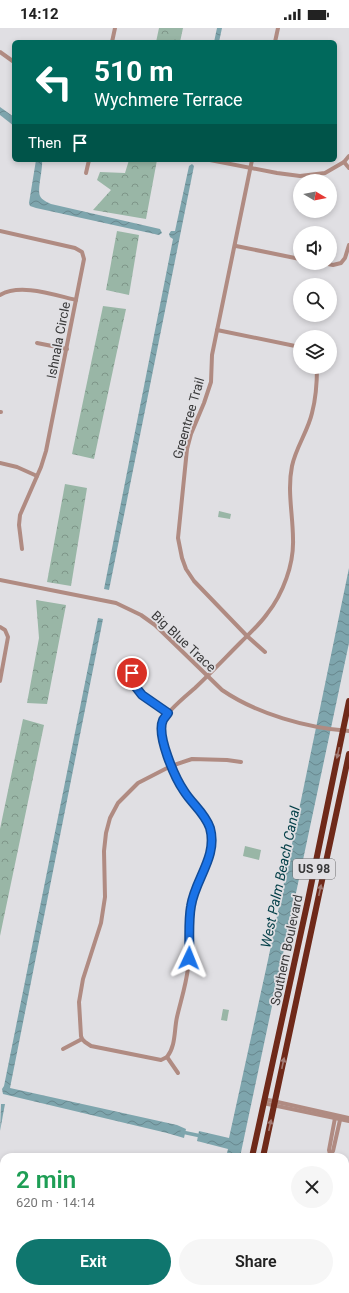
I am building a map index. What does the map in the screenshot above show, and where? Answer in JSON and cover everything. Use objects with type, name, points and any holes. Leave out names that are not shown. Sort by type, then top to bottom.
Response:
[{"type":"highway","name":"Southern Boulevard","points":[[253,1153],[346,731],[349,701]]},
{"type":"highway","name":"Southern Boulevard","points":[[264,1153],[349,754]]},
{"type":"street","points":[[112,40],[114,28]]},
{"type":"street","points":[[275,40],[278,28]]},
{"type":"street","points":[[0,52],[12,61]]},
{"type":"street","points":[[220,162],[300,176],[325,173],[344,162],[349,156]]},
{"type":"street","points":[[86,173],[89,162]]},
{"type":"street","name":"Greentree Trail","points":[[252,162],[236,246],[212,355],[211,382],[191,434],[187,449],[178,538],[186,569],[194,581],[247,636],[265,652]]},
{"type":"street","points":[[344,162],[349,168]]},
{"type":"street","name":"Ishnala Circle","points":[[0,231],[75,248],[80,250],[84,259],[46,451],[37,476],[20,514],[19,525],[22,549]]},
{"type":"street","points":[[337,264],[341,264],[345,258],[349,245]]},
{"type":"street","points":[[236,246],[293,258]]},
{"type":"street","points":[[0,295],[14,290],[25,289],[76,300]]},
{"type":"street","points":[[217,330],[293,346]]},
{"type":"street","points":[[37,343],[66,349]]},
{"type":"street","points":[[241,762],[192,759],[171,766],[138,784],[118,803],[110,818],[106,833],[104,851],[105,897],[101,923],[83,979],[78,1002],[79,1026],[82,1039],[88,1044],[95,1047],[161,1060],[167,1057],[172,1048],[177,1017],[189,967],[189,927],[191,906],[195,891],[211,854],[212,840],[210,829],[204,815],[184,792],[176,779],[171,766],[161,736],[162,721],[168,713],[247,636],[267,614],[281,593],[289,570],[294,541],[289,482],[296,450],[312,414],[317,385],[317,374]]},
{"type":"street","points":[[0,463],[17,467],[37,476]]},
{"type":"street","name":"Big Blue Trace","points":[[0,580],[116,603],[128,608],[141,615],[154,625],[222,690],[247,705],[268,713],[308,724],[346,731]]},
{"type":"street","points":[[0,627],[5,630],[8,638],[0,681]]},
{"type":"street","points":[[132,673],[135,686],[142,695],[168,713]]},
{"type":"street","points":[[63,1049],[82,1039]]},
{"type":"street","points":[[167,1057],[178,1073]]},
{"type":"street","points":[[264,1101],[349,1118]]},
{"type":"street","points":[[274,1103],[349,1122]]},
{"type":"street","points":[[332,1153],[338,1119]]},
{"type":"green space","points":[[159,28],[183,28],[180,40],[156,40]]},
{"type":"green space","points":[[128,162],[157,162],[146,219],[93,210],[111,190],[97,180],[100,172],[125,173]]},
{"type":"green space","points":[[117,231],[139,235],[129,295],[106,290]]},
{"type":"green space","points":[[103,306],[126,309],[94,459],[72,454]]},
{"type":"green space","points":[[65,484],[87,488],[71,586],[47,582]]},
{"type":"green space","points":[[219,511],[231,514],[230,519],[218,517]]},
{"type":"green space","points":[[36,600],[66,605],[47,704],[27,703],[39,638]]},
{"type":"green space","points":[[23,719],[44,725],[0,936],[0,829]]},
{"type":"green space","points":[[245,846],[261,850],[259,860],[243,856]]},
{"type":"green space","points":[[223,1009],[229,1010],[227,1021],[221,1020]]},
{"type":"water","points":[[217,28],[222,28],[219,40],[214,40]]},
{"type":"water","points":[[0,107],[12,116],[12,124],[0,115]]},
{"type":"water","points":[[36,162],[42,162],[39,193],[46,202],[160,229],[162,233],[159,235],[36,208],[30,206],[29,203]]},
{"type":"water","points":[[192,164],[194,166],[109,590],[104,589],[173,239],[169,234],[171,231],[175,231],[189,166]]},
{"type":"water","points":[[349,568],[349,643],[241,1153],[227,1153],[228,1149],[197,1141],[199,1131],[229,1138],[268,960]]},
{"type":"water","points":[[98,618],[103,619],[10,1088],[177,1125],[186,1129],[184,1138],[3,1094],[2,1089],[4,1086]]},
{"type":"water","points":[[1,1104],[5,1104],[0,1131]]},
{"type":"waterway","points":[[182,1132],[201,1136]]},
{"type":"route","points":[[132,673],[135,686],[142,695],[168,713],[162,721],[161,736],[171,766],[176,779],[184,792],[204,815],[210,829],[212,840],[211,854],[195,891],[191,906],[189,958]]},
{"type":"water label","name":"West Palm Beach Canal","points":[[280,877]]}]
